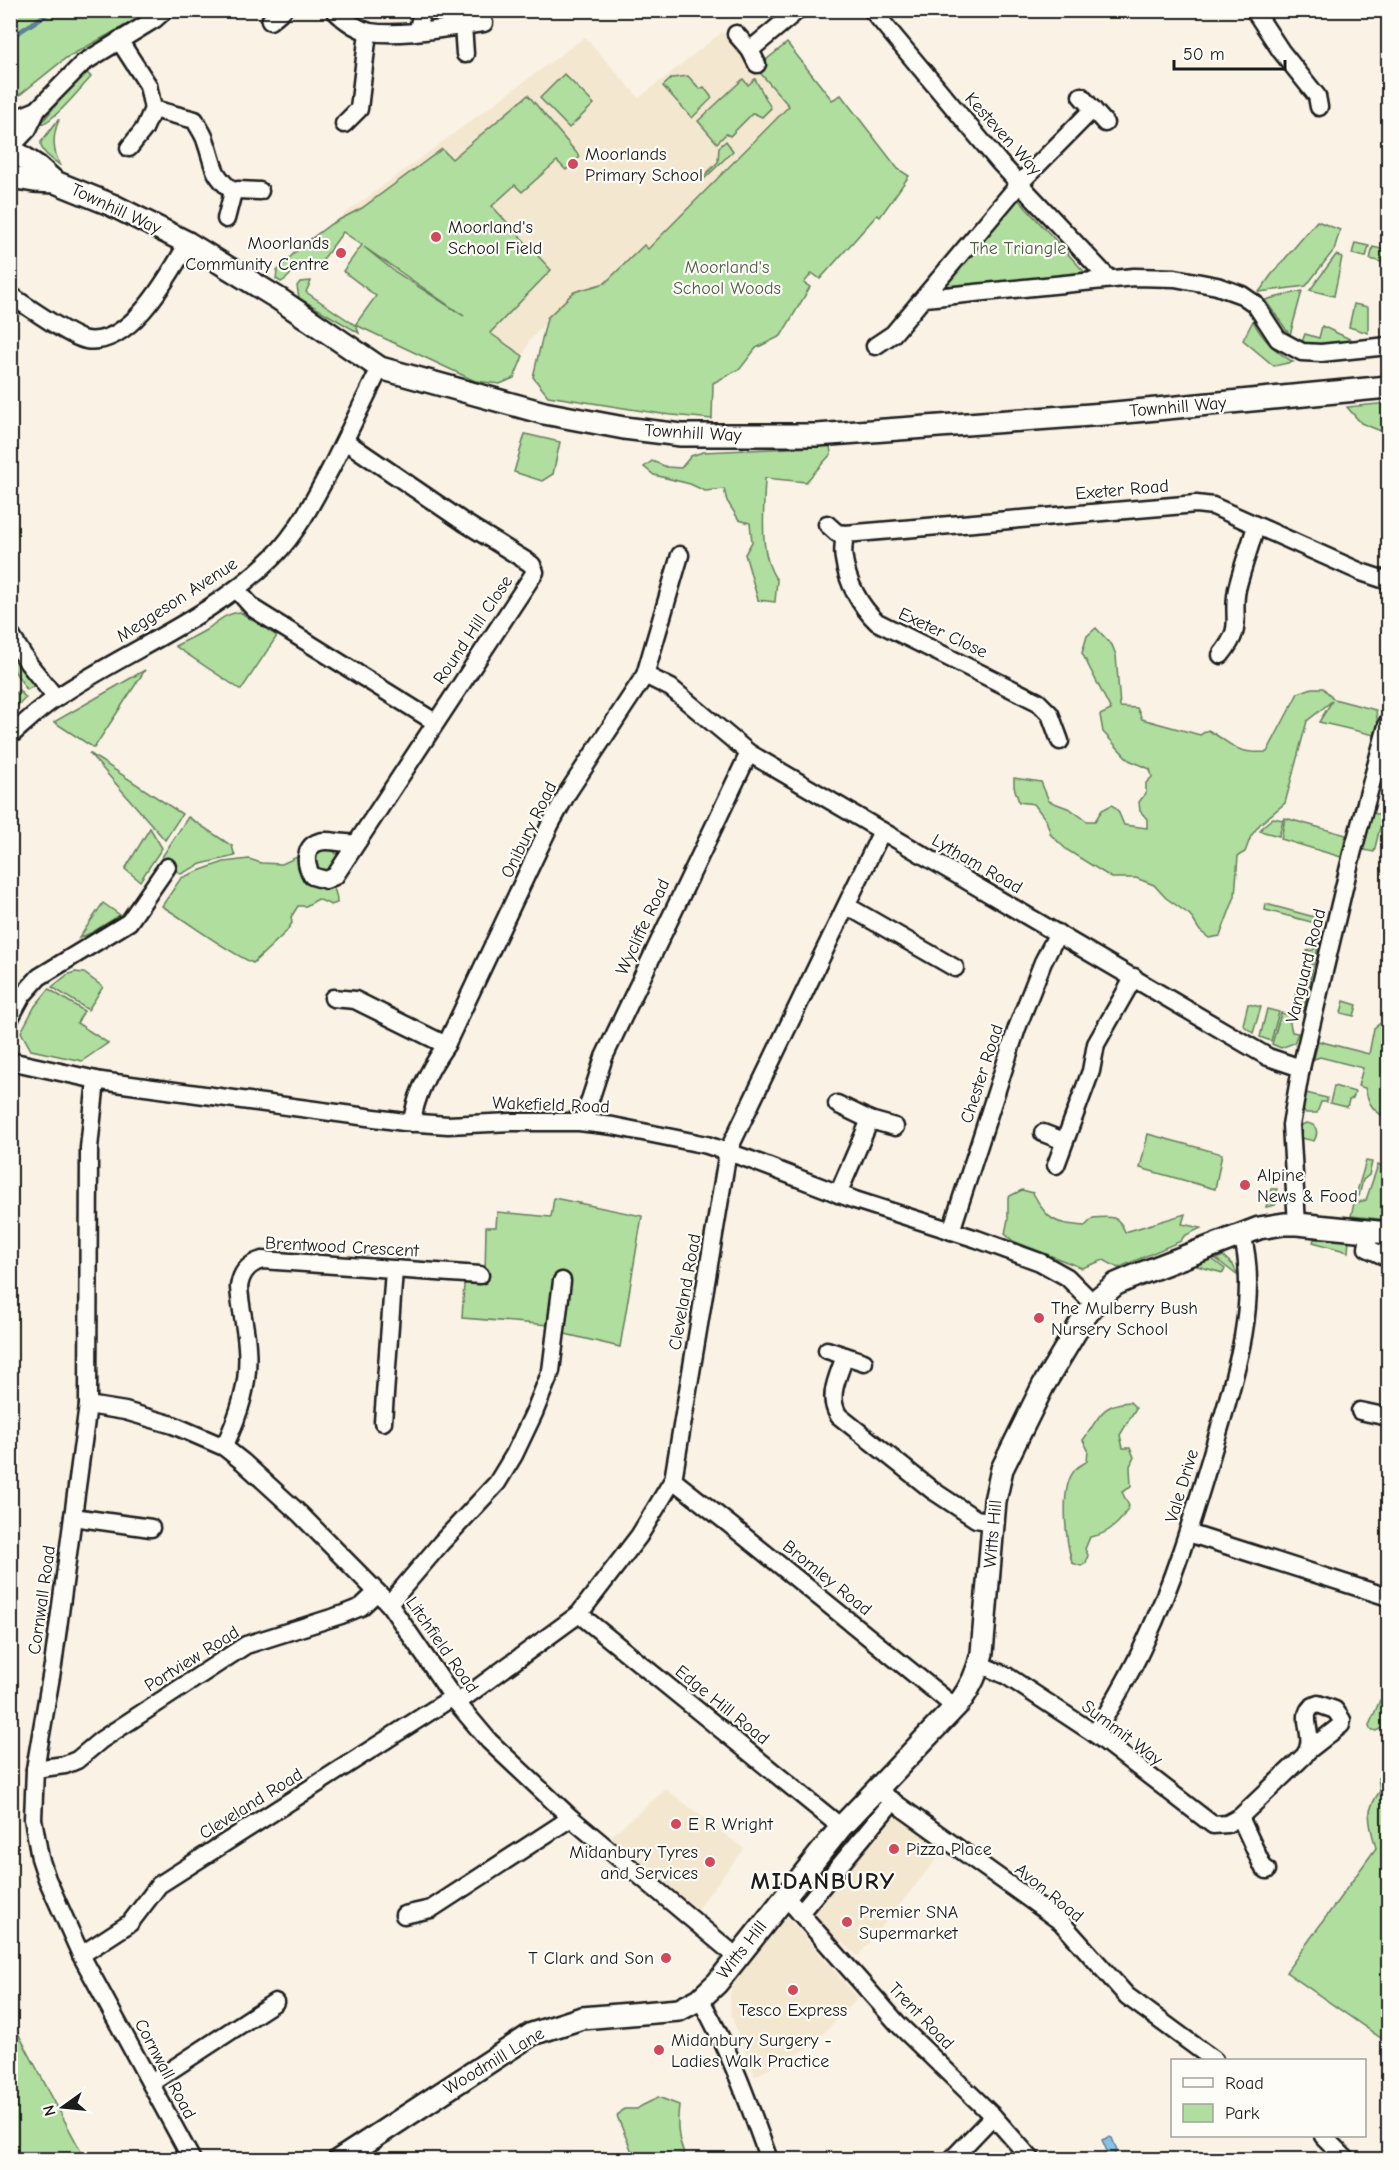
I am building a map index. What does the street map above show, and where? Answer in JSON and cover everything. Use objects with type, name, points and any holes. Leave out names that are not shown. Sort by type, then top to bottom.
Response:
[{"type":"street","points":[[11,149],[28,129],[38,110],[83,63],[155,19],[165,10]]},
{"type":"street","points":[[334,10],[345,22],[368,32],[397,33],[484,23]]},
{"type":"street","points":[[418,30],[422,10]]},
{"type":"street","points":[[736,34],[754,57],[798,10]]},
{"type":"street","name":"Kesteven Way","points":[[872,10],[999,162],[1108,279]]},
{"type":"street","points":[[1254,10],[1281,51],[1317,96],[1319,107]]},
{"type":"street","points":[[463,25],[465,54]]},
{"type":"street","points":[[344,124],[359,109],[368,32]]},
{"type":"street","points":[[119,40],[148,85],[153,109],[144,129],[129,148]]},
{"type":"street","points":[[1081,96],[1106,123]]},
{"type":"street","points":[[153,109],[195,120],[206,140],[212,167],[221,181],[233,192]]},
{"type":"street","points":[[10,121],[38,110]]},
{"type":"street","points":[[875,346],[888,338],[1020,183],[1093,110]]},
{"type":"street","name":"Townhill Way","points":[[11,149],[38,167],[55,182],[112,205],[188,243],[279,299],[380,368],[544,413],[624,428],[681,435],[734,437],[817,435],[1081,415],[1389,387]]},
{"type":"street","name":"Townhill Way","points":[[10,177],[34,182],[55,182]]},
{"type":"street","points":[[233,192],[238,190],[260,191]]},
{"type":"street","points":[[226,219],[233,192]]},
{"type":"street","points":[[10,296],[85,340],[111,337],[128,324],[155,297],[188,243]]},
{"type":"street","points":[[924,298],[1147,276],[1195,280],[1242,295],[1255,304],[1278,339],[1302,352],[1321,353],[1389,346]]},
{"type":"street","name":"Meggeson Avenue","points":[[10,736],[56,698],[186,622],[236,589],[273,557],[298,526],[345,441],[380,368]]},
{"type":"street","name":"Round Hill Close","points":[[345,441],[465,523],[528,562],[535,573],[355,843]]},
{"type":"street","name":"Exeter Road","points":[[845,534],[1196,504],[1213,506],[1361,573],[1389,581]]},
{"type":"street","points":[[827,524],[837,532],[845,534]]},
{"type":"street","points":[[1221,655],[1233,639],[1236,627],[1237,591],[1256,526]]},
{"type":"street","name":"Exeter Close","points":[[845,534],[843,557],[849,578],[859,601],[868,614],[884,628],[1038,702],[1050,714],[1060,741]]},
{"type":"street","name":"Onibury Road","points":[[412,1123],[417,1099],[435,1061],[446,1046],[550,825],[568,792],[645,675],[680,555]]},
{"type":"street","points":[[236,589],[254,609],[435,722]]},
{"type":"street","points":[[10,634],[28,663],[56,698]]},
{"type":"street","name":"Lytham Road","points":[[645,675],[671,688],[749,753],[1268,1057],[1301,1068]]},
{"type":"street","name":"Vanguard Road","points":[[1298,1224],[1291,1125],[1301,1068],[1352,854],[1389,722]]},
{"type":"street","name":"Wycliffe Road","points":[[585,1122],[604,1058],[665,925],[749,753]]},
{"type":"street","name":"Cleveland Road","points":[[81,1955],[130,1923],[159,1885],[455,1700],[579,1614],[639,1536],[673,1480],[728,1151],[882,831]]},
{"type":"street","points":[[10,1018],[22,996],[39,977],[129,922],[167,867]]},
{"type":"street","points":[[847,906],[955,968]]},
{"type":"street","name":"Chester Road","points":[[951,1231],[1017,1028],[1043,962],[1058,933]]},
{"type":"street","points":[[1056,1165],[1091,1071],[1096,1044],[1134,977]]},
{"type":"street","points":[[333,998],[355,1000],[446,1046]]},
{"type":"street","name":"Wakefield Road","points":[[10,1061],[96,1080],[412,1123],[448,1125],[547,1121],[585,1122],[637,1130],[728,1151],[838,1194],[1051,1267],[1067,1277],[1094,1304]]},
{"type":"street","name":"Cornwall Road","points":[[96,1080],[89,1149],[88,1405],[53,1665],[35,1769],[33,1819],[40,1858],[47,1879],[81,1955],[192,2160]]},
{"type":"street","points":[[837,1104],[870,1120],[895,1127]]},
{"type":"street","points":[[838,1194],[870,1120]]},
{"type":"street","points":[[1043,1133],[1064,1141]]},
{"type":"street","name":"Witts Hill","points":[[700,2000],[717,1983],[841,1827],[885,1795],[969,1691],[979,1664],[984,1639],[998,1481],[1006,1458],[1043,1386],[1094,1304],[1108,1290],[1125,1280],[1242,1234],[1275,1225],[1298,1224],[1379,1232]]},
{"type":"street","points":[[1379,1232],[1367,1248],[1389,1258]]},
{"type":"street","name":"Vale Drive","points":[[1095,1734],[1131,1673],[1146,1640],[1188,1533],[1227,1402],[1244,1329],[1248,1276],[1242,1234]]},
{"type":"street","name":"Brentwood Crescent","points":[[224,1447],[239,1415],[244,1393],[247,1349],[238,1287],[244,1270],[262,1260],[480,1275]]},
{"type":"street","points":[[383,1422],[394,1270]]},
{"type":"street","name":"Portview Road","points":[[35,1769],[65,1765],[77,1760],[101,1740],[246,1645],[341,1615],[383,1598],[441,1543],[497,1483],[514,1455],[551,1371],[562,1281]]},
{"type":"street","points":[[827,1350],[864,1362]]},
{"type":"street","points":[[845,1356],[832,1397],[839,1416],[932,1490],[976,1519],[993,1522]]},
{"type":"street","name":"Litchfield Road","points":[[88,1405],[125,1411],[173,1425],[224,1447],[243,1462],[300,1514],[383,1598],[455,1700],[489,1741],[572,1818],[737,1957]]},
{"type":"street","points":[[1360,1411],[1389,1417]]},
{"type":"street","name":"Bromley Road","points":[[673,1480],[955,1707]]},
{"type":"street","points":[[73,1516],[150,1528]]},
{"type":"street","points":[[1188,1533],[1389,1597]]},
{"type":"street","name":"Edge Hill Road","points":[[579,1614],[841,1827]]},
{"type":"street","name":"Summit Way","points":[[979,1664],[1007,1676],[1095,1734],[1213,1825],[1227,1824],[1239,1817]]},
{"type":"street","points":[[1267,1870],[1263,1867],[1239,1817],[1309,1750]]},
{"type":"street","points":[[800,1913],[885,1795]]},
{"type":"street","name":"Avon Road","points":[[885,1795],[1060,1922],[1127,1996],[1211,2059]]},
{"type":"street","points":[[404,1915],[431,1909],[572,1818]]},
{"type":"street","name":"Trent Road","points":[[785,1896],[898,2024],[993,2116],[1032,2160]]},
{"type":"street","points":[[700,2000],[723,2039],[769,2160]]},
{"type":"street","name":"Woodmill Lane","points":[[339,2160],[524,2039],[544,2029],[582,2018],[679,2010],[700,2000]]},
{"type":"street","points":[[151,2083],[275,2002]]},
{"type":"street","points":[[951,2160],[993,2116]]},
{"type":"street","points":[[1324,2137],[1347,2160]]},
{"type":"shaded area","name":"Moorlands Primary School","points":[[722,32],[790,105],[642,265],[605,283],[574,292],[529,341],[523,356],[331,224],[585,37],[639,98]]},
{"type":"shaded area","points":[[666,1789],[744,1849],[697,1909],[610,1837]]},
{"type":"shaded area","points":[[876,1803],[944,1850],[858,1956],[833,1935],[799,1895]]},
{"type":"shaded area","points":[[784,1913],[858,1998],[810,2047],[755,2076],[731,2015],[730,1996],[733,1978]]},
{"type":"green space","points":[[11,10],[138,11],[137,19],[66,58],[16,98],[11,108]]},
{"type":"green space","name":"Moorland's School Woods","points":[[787,43],[832,100],[841,95],[898,169],[909,176],[880,217],[877,215],[820,279],[812,273],[804,283],[810,287],[781,336],[756,348],[740,369],[713,383],[712,419],[662,414],[548,396],[533,377],[547,318],[574,292],[605,283],[644,245],[648,249],[789,106],[756,68]]},
{"type":"green space","points":[[84,69],[91,77],[60,111],[40,125]]},
{"type":"green space","points":[[564,74],[594,104],[569,128],[540,98]]},
{"type":"green space","points":[[688,76],[700,89],[704,87],[712,98],[692,118],[663,86],[672,78]]},
{"type":"green space","points":[[743,79],[748,85],[755,79],[771,108],[762,117],[753,113],[730,136],[726,134],[717,143],[698,121]]},
{"type":"green space","points":[[528,95],[580,157],[566,170],[557,161],[522,192],[515,185],[492,206],[551,270],[490,333],[523,356],[514,378],[500,384],[475,381],[356,325],[359,333],[299,298],[297,286],[300,282],[311,281],[306,292],[355,325],[376,296],[343,271],[362,245],[343,232],[316,269],[298,267],[281,282],[276,279],[277,271],[300,247],[331,224],[362,208],[442,149],[452,159]],"holes":[[[364,247],[464,316],[394,271]]]},
{"type":"green space","points":[[58,120],[54,143],[61,166],[45,153],[41,146],[41,142]]},
{"type":"green space","points":[[726,141],[733,151],[703,180],[702,178],[718,162],[719,147]]},
{"type":"green space","name":"The Triangle","points":[[1017,198],[1088,276],[941,290]]},
{"type":"green space","points":[[1317,221],[1340,230],[1334,250],[1306,286],[1259,292],[1272,274]]},
{"type":"green space","points":[[1355,243],[1369,246],[1366,257],[1352,254]]},
{"type":"green space","points":[[1373,247],[1385,250],[1382,262],[1370,259]]},
{"type":"green space","points":[[1336,255],[1342,257],[1334,296],[1310,290]]},
{"type":"green space","points":[[1302,291],[1290,335],[1265,300]]},
{"type":"green space","points":[[1354,304],[1368,307],[1368,333],[1349,327]]},
{"type":"green space","points":[[1253,321],[1270,344],[1293,362],[1274,366],[1243,340]]},
{"type":"green space","points":[[1322,326],[1352,340],[1311,345],[1302,342],[1305,334],[1319,338]]},
{"type":"green space","points":[[1388,403],[1388,434],[1361,423],[1347,407]]},
{"type":"green space","points":[[525,434],[560,442],[553,474],[542,481],[514,472]]},
{"type":"green space","points":[[822,442],[830,446],[831,454],[806,482],[765,478],[763,517],[765,545],[771,570],[777,580],[775,602],[758,600],[745,554],[752,542],[750,523],[739,520],[727,501],[724,489],[705,491],[690,484],[654,475],[644,467],[652,461],[667,467],[681,468],[691,456],[703,452],[813,447]]},
{"type":"green space","points":[[240,612],[277,636],[241,690],[175,646],[206,630],[226,616]]},
{"type":"green space","points":[[1096,628],[1112,645],[1116,655],[1120,707],[1137,708],[1142,719],[1200,735],[1208,730],[1241,750],[1267,752],[1298,693],[1312,688],[1323,688],[1334,699],[1376,710],[1378,726],[1374,735],[1319,722],[1332,701],[1307,721],[1285,803],[1260,824],[1251,836],[1245,852],[1238,856],[1235,896],[1220,936],[1209,938],[1200,931],[1190,915],[1166,898],[1154,885],[1136,878],[1112,878],[1067,850],[1051,835],[1046,820],[1034,804],[1019,802],[1014,787],[1014,778],[1041,782],[1049,801],[1070,809],[1087,821],[1095,821],[1102,810],[1112,805],[1118,811],[1124,825],[1147,828],[1147,819],[1140,811],[1139,802],[1146,793],[1146,783],[1152,777],[1150,769],[1129,760],[1103,732],[1100,715],[1111,710],[1082,653],[1087,636]]},
{"type":"green space","points":[[16,655],[36,684],[27,690],[11,666],[11,658]]},
{"type":"green space","points":[[145,670],[94,748],[54,722]]},
{"type":"green space","points":[[19,690],[26,698],[11,711],[11,697]]},
{"type":"green space","points":[[89,753],[182,814],[165,840]]},
{"type":"green space","points":[[1371,813],[1383,815],[1374,852],[1363,850]]},
{"type":"green space","points":[[188,817],[232,846],[235,856],[201,864],[181,874],[160,860]]},
{"type":"green space","points":[[1273,818],[1283,820],[1279,836],[1260,831]]},
{"type":"green space","points":[[1285,818],[1346,835],[1341,857],[1281,839]]},
{"type":"green space","points":[[150,828],[162,848],[140,881],[125,869]]},
{"type":"green space","points":[[323,849],[331,849],[338,856],[338,864],[331,871],[323,871],[316,864],[316,856]]},
{"type":"green space","points":[[299,856],[301,871],[331,884],[337,903],[331,905],[318,899],[306,906],[298,906],[286,932],[253,963],[162,906],[181,878],[201,870],[224,862],[249,859],[261,863],[282,864]]},
{"type":"green space","points":[[103,903],[120,915],[79,938]]},
{"type":"green space","points":[[1266,904],[1323,921],[1315,923],[1265,910]]},
{"type":"green space","points":[[1319,944],[1314,965],[1305,962],[1307,951],[1313,950]]},
{"type":"green space","points":[[1303,967],[1313,967],[1303,1013],[1295,996]]},
{"type":"green space","points":[[75,972],[84,973],[103,987],[88,1010],[52,987],[67,975]]},
{"type":"green space","points":[[49,989],[84,1011],[77,1023],[108,1043],[82,1061],[31,1050],[21,1032],[35,1006]]},
{"type":"green space","points":[[1344,1001],[1357,1005],[1354,1016],[1341,1013]]},
{"type":"green space","points":[[1248,1004],[1261,1007],[1253,1033],[1243,1025]]},
{"type":"green space","points":[[1267,1009],[1279,1012],[1271,1041],[1260,1037]]},
{"type":"green space","points":[[1281,1013],[1290,1015],[1292,1032],[1298,1033],[1294,1043],[1281,1048],[1272,1044]]},
{"type":"green space","points":[[1382,1022],[1388,1022],[1388,1112],[1383,1116],[1371,1104],[1365,1088],[1358,1086],[1363,1068],[1320,1057],[1314,1059],[1318,1041],[1369,1054],[1374,1028]]},
{"type":"green space","points":[[1334,1086],[1355,1092],[1347,1107],[1330,1103]]},
{"type":"green space","points":[[1306,1093],[1327,1098],[1327,1102],[1321,1102],[1317,1113],[1306,1113],[1302,1109]]},
{"type":"green space","points":[[1306,1123],[1313,1125],[1316,1129],[1314,1141],[1301,1138],[1300,1126]]},
{"type":"green space","points":[[1148,1134],[1222,1154],[1215,1189],[1140,1168]]},
{"type":"green space","points":[[1366,1161],[1372,1162],[1369,1175],[1363,1180],[1359,1196],[1356,1195]]},
{"type":"green space","points":[[1378,1165],[1388,1168],[1388,1220],[1351,1216],[1354,1203],[1366,1200]]},
{"type":"green space","points":[[1271,1189],[1277,1189],[1279,1199],[1275,1205],[1266,1207]]},
{"type":"green space","points":[[1022,1190],[1033,1193],[1048,1215],[1066,1224],[1085,1226],[1093,1218],[1109,1217],[1117,1219],[1125,1232],[1185,1214],[1182,1224],[1201,1228],[1184,1236],[1181,1241],[1118,1268],[1104,1260],[1082,1268],[1013,1241],[1005,1234],[1008,1197]]},
{"type":"green space","points":[[554,1198],[642,1216],[620,1347],[561,1333],[550,1325],[462,1318],[464,1284],[482,1280],[485,1276],[486,1227],[496,1227],[497,1212],[551,1217]]},
{"type":"green space","points":[[1314,1239],[1349,1240],[1348,1252],[1313,1242]]},
{"type":"green space","points":[[1223,1256],[1233,1265],[1238,1276],[1216,1259]]},
{"type":"green space","points":[[1212,1259],[1225,1269],[1223,1273],[1193,1265]]},
{"type":"green space","points":[[1130,1402],[1136,1408],[1120,1435],[1123,1448],[1130,1448],[1134,1457],[1130,1466],[1131,1487],[1122,1492],[1129,1506],[1113,1527],[1102,1534],[1090,1537],[1085,1549],[1088,1555],[1086,1563],[1081,1566],[1072,1563],[1068,1542],[1065,1501],[1070,1478],[1076,1469],[1087,1461],[1088,1450],[1083,1440],[1101,1414],[1112,1406]]},
{"type":"green space","points":[[1388,1693],[1388,1725],[1376,1731],[1370,1729],[1369,1725],[1380,1700],[1384,1701]]},
{"type":"green space","points":[[1384,1771],[1388,1772],[1388,2043],[1286,1972],[1376,1848],[1369,1818],[1380,1791],[1378,1778]]},
{"type":"green space","points":[[11,2020],[85,2159],[11,2159]]},
{"type":"green space","points":[[658,2097],[679,2105],[678,2130],[684,2153],[678,2159],[635,2159],[617,2116],[624,2109],[637,2109]]},
{"type":"water","points":[[1112,2138],[1117,2150],[1113,2157],[1106,2158],[1104,2156],[1107,2151],[1102,2140]]},
{"type":"waterway","points":[[10,38],[53,10]]},
{"type":"place","name":"Moorlands Primary School","points":[[573,164]]},
{"type":"place","name":"Moorland's School Field","points":[[436,237]]},
{"type":"place","name":"Moorlands Community Centre","points":[[341,253]]},
{"type":"place","name":"Alpine News & Food","points":[[1245,1185]]},
{"type":"place","name":"The Mulberry Bush Nursery School","points":[[1039,1318]]},
{"type":"place","name":"E R Wright","points":[[676,1824]]},
{"type":"place","name":"Pizza Place","points":[[894,1849]]},
{"type":"place","name":"Midanbury Tyres and Services","points":[[710,1862]]},
{"type":"place","name":"Premier SNA Supermarket","points":[[847,1922]]},
{"type":"place","name":"T Clark and Son","points":[[666,1958]]},
{"type":"place","name":"Tesco Express","points":[[793,1990]]},
{"type":"place","name":"Midanbury Surgery - Ladies Walk Practice","points":[[659,2050]]},
{"type":"district","name":"MIDANBURY","points":[[823,1881]]}]
